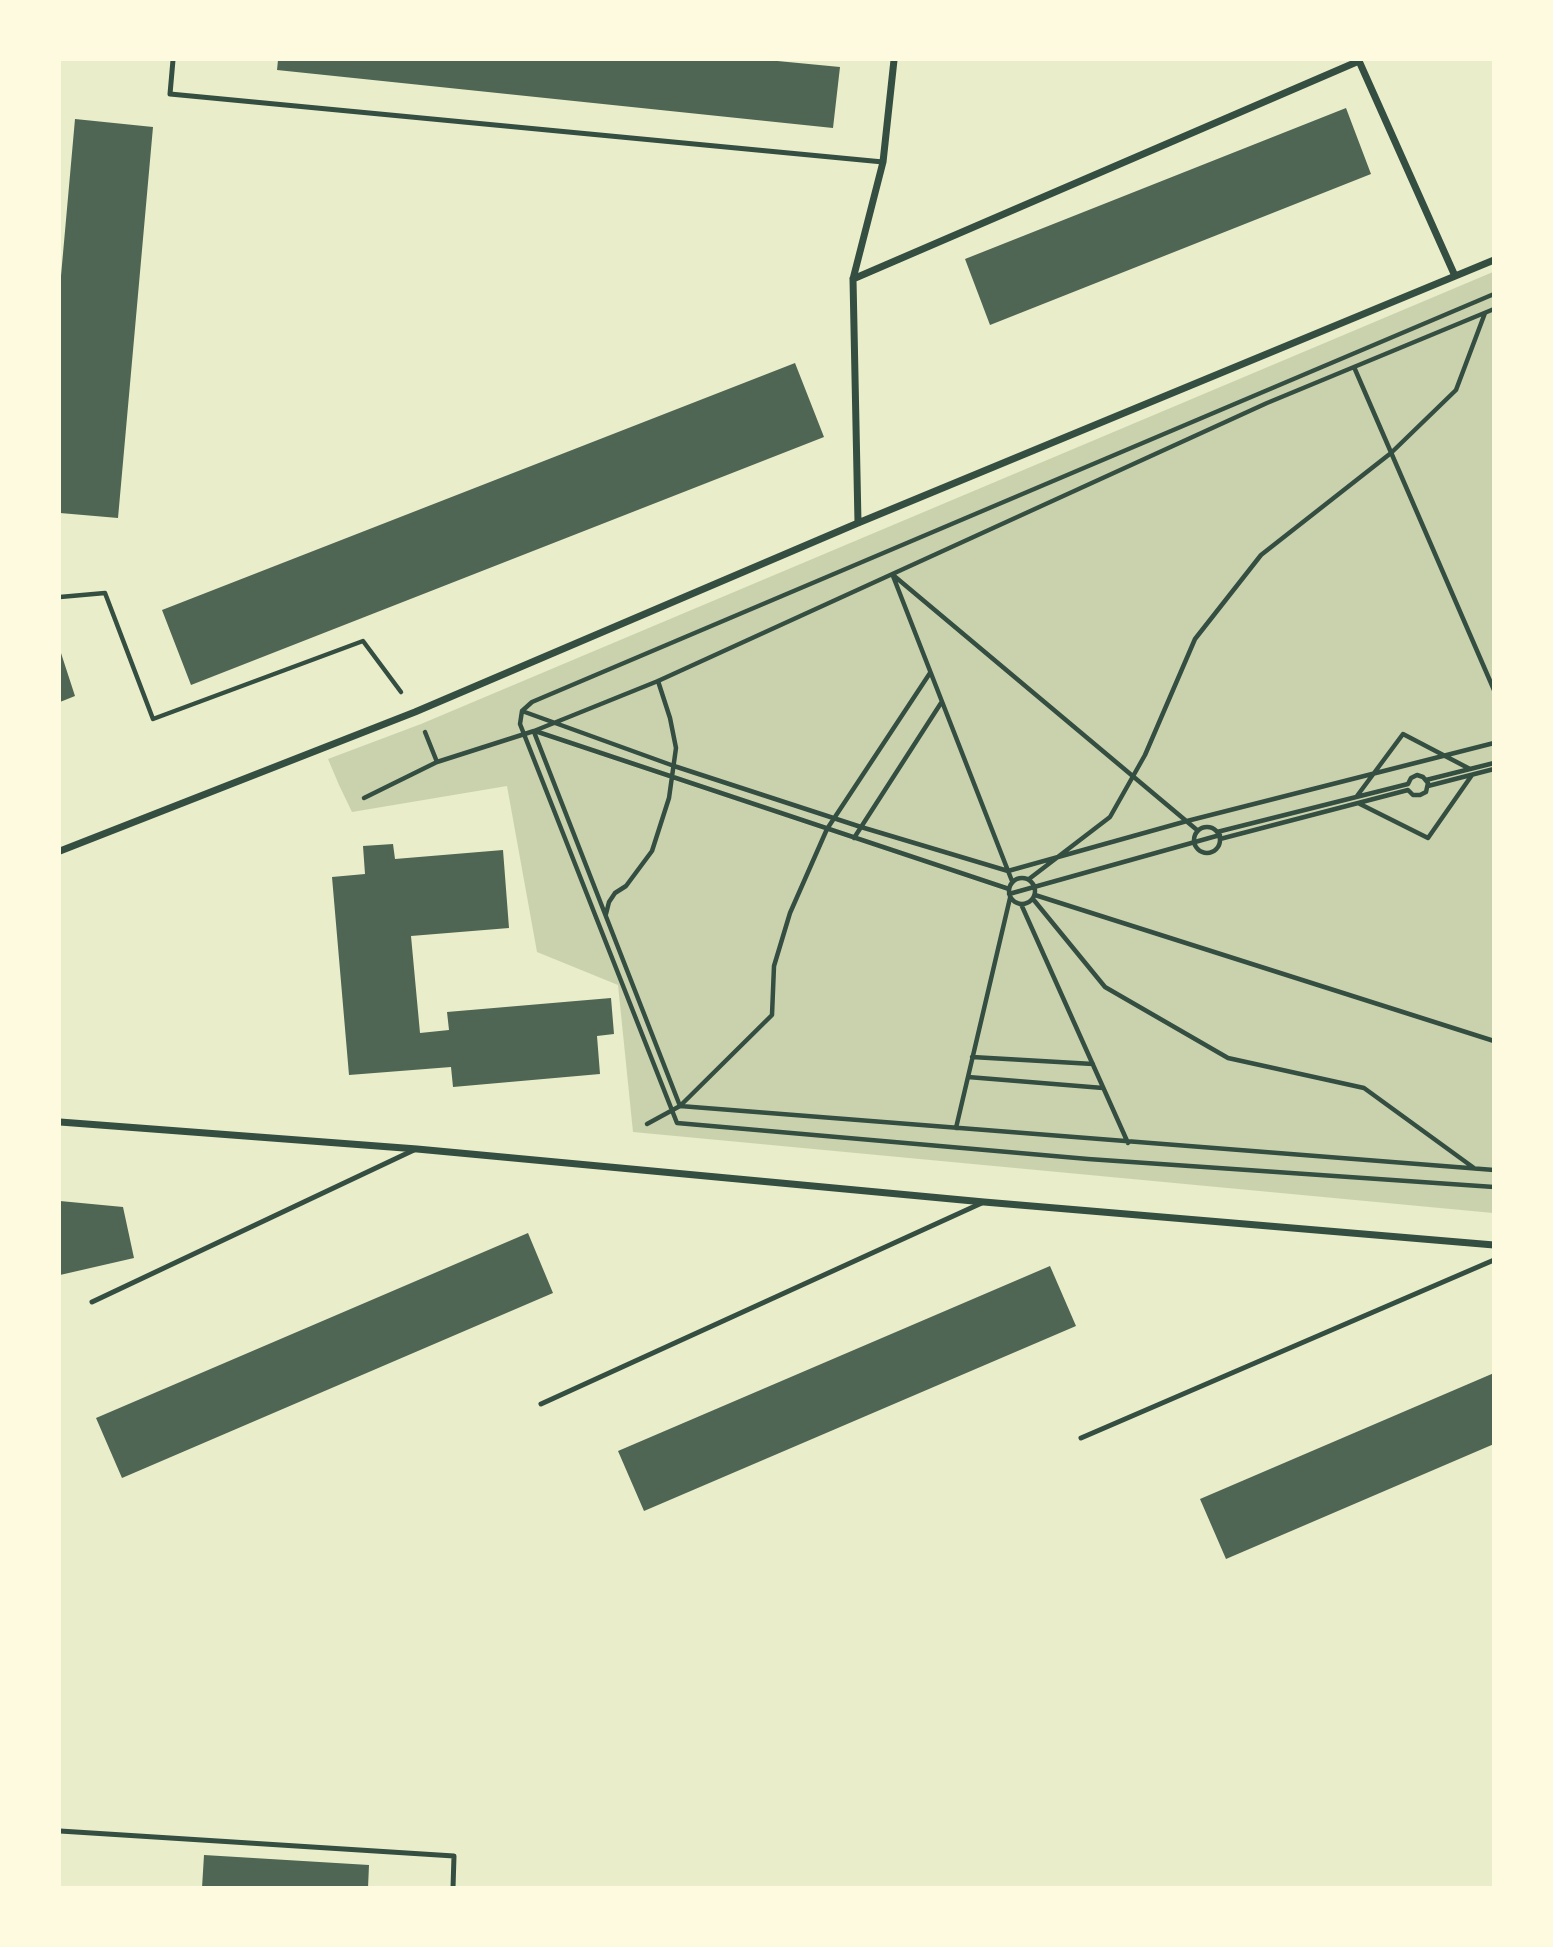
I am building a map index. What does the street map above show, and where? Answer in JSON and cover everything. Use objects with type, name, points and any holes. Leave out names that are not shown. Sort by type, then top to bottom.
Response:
[{"type":"street","points":[[858,523],[853,279],[883,162],[894,60]]},
{"type":"street","points":[[853,279],[1358,60],[1455,276]]},
{"type":"street","points":[[60,851],[415,712],[858,523],[1493,260]]},
{"type":"street","points":[[60,1122],[416,1149],[984,1202],[1493,1245]]},
{"type":"lane","points":[[173,60],[170,94],[883,162]]},
{"type":"lane","points":[[92,1302],[416,1149]]},
{"type":"lane","points":[[541,1404],[984,1202]]},
{"type":"lane","points":[[1081,1438],[1493,1260]]},
{"type":"lane","points":[[60,1831],[454,1856],[453,1888]]},
{"type":"path","points":[[1493,294],[532,702],[522,711],[520,724],[677,1124],[1074,1157],[1493,1187]]},
{"type":"path","points":[[364,798],[437,762],[534,731],[658,681],[1267,403],[1493,309]]},
{"type":"path","points":[[1029,879],[1110,817],[1144,755],[1195,639],[1261,555],[1391,453],[1456,390],[1485,313]]},
{"type":"path","points":[[1354,367],[1493,690]]},
{"type":"path","points":[[893,575],[1013,881],[956,1128]]},
{"type":"path","points":[[893,575],[1197,830]]},
{"type":"path","points":[[60,597],[105,593],[153,719],[363,641],[415,712],[437,762]]},
{"type":"path","points":[[647,1124],[680,1106],[772,1015],[774,966],[790,913],[828,829],[930,673]]},
{"type":"path","points":[[606,915],[609,902],[615,893],[626,886],[652,851],[669,798],[676,748],[658,681]]},
{"type":"path","points":[[854,838],[942,702]]},
{"type":"path","points":[[522,711],[674,766],[861,827],[1008,871],[1187,821],[1493,743]]},
{"type":"path","points":[[534,731],[828,829],[1009,893],[1021,904],[1128,1143]]},
{"type":"path","points":[[534,731],[680,1106]]},
{"type":"path","points":[[1356,797],[1403,734],[1471,772]]},
{"type":"path","points":[[1358,803],[1428,838],[1471,772],[1493,763]]},
{"type":"path","points":[[1427,783],[1493,769]]},
{"type":"path","points":[[1219,836],[1408,784],[1411,778],[1417,775],[1427,783]]},
{"type":"path","points":[[1009,893],[1193,842],[1408,790],[1413,795],[1420,795],[1426,792],[1427,783]]},
{"type":"path","points":[[1210,826],[1219,836],[1217,848],[1210,853],[1201,852],[1193,842],[1197,830],[1210,826]]},
{"type":"path","points":[[1013,881],[1021,877],[1029,879],[1035,887],[1034,897],[1105,987],[1228,1058],[1364,1088],[1475,1168]]},
{"type":"path","points":[[1021,904],[1034,897],[1493,1041]]},
{"type":"path","points":[[972,1057],[1093,1064]]},
{"type":"path","points":[[968,1077],[1104,1088]]},
{"type":"path","points":[[680,1106],[1493,1170]]},
{"type":"green space","points":[[1493,272],[1493,1213],[633,1132],[618,985],[537,952],[507,786],[352,812],[339,785],[328,759],[421,724]]},
{"type":"building","points":[[278,60],[767,60],[840,67],[833,128],[277,70]]},
{"type":"building","points":[[1346,108],[1371,174],[990,325],[965,259]]},
{"type":"building","points":[[75,119],[153,127],[118,518],[60,513],[60,287]]},
{"type":"building","points":[[795,363],[824,437],[191,685],[162,610]]},
{"type":"building","points":[[60,650],[75,696],[60,702]]},
{"type":"building","points":[[393,844],[395,859],[503,850],[509,928],[411,936],[420,1033],[449,1030],[447,1012],[611,998],[614,1034],[597,1036],[600,1074],[453,1087],[451,1067],[349,1075],[332,877],[365,874],[363,846]]},
{"type":"building","points":[[60,1201],[123,1207],[134,1258],[60,1275]]},
{"type":"building","points":[[528,1233],[553,1293],[122,1478],[96,1418]]},
{"type":"building","points":[[1050,1266],[1076,1326],[644,1511],[618,1451]]},
{"type":"building","points":[[1494,1373],[1494,1444],[1226,1559],[1200,1499]]},
{"type":"building","points":[[204,1855],[369,1865],[368,1888],[202,1888]]}]
